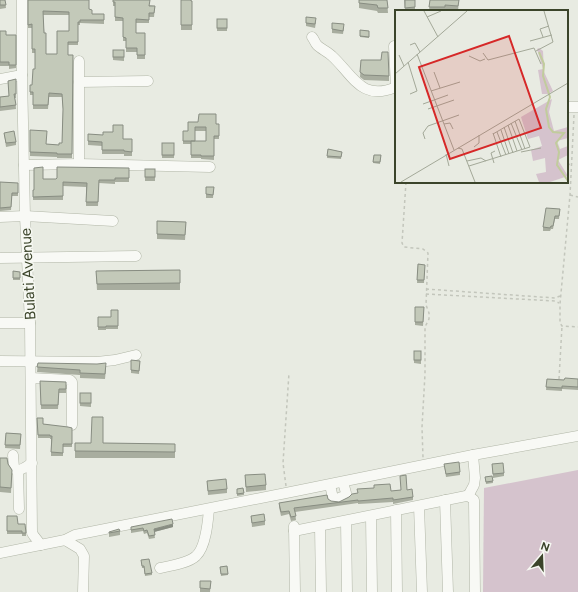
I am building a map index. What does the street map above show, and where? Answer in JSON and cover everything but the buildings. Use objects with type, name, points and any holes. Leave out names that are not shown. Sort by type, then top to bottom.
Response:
[{"type":"street","name":"Bulati Avenue","points":[[22,0],[25,216],[30,323],[32,533],[41,545]]},
{"type":"street","points":[[312,37],[317,45],[332,56],[361,87],[376,92],[395,87]]},
{"type":"street","points":[[394,46],[395,66]]},
{"type":"street","points":[[79,61],[79,164]]},
{"type":"street","points":[[0,79],[22,75]]},
{"type":"street","points":[[79,82],[148,81]]},
{"type":"street","points":[[24,165],[79,164],[210,167]]},
{"type":"street","points":[[0,217],[25,216],[113,221]]},
{"type":"street","points":[[0,258],[136,256]]},
{"type":"street","points":[[0,323],[30,323]]},
{"type":"street","points":[[0,361],[97,362],[115,360],[136,355]]},
{"type":"street","points":[[31,378],[70,380],[72,382],[72,425]]},
{"type":"street","points":[[0,553],[65,540],[85,532],[286,494],[473,455],[578,436]]},
{"type":"street","points":[[13,455],[14,468],[18,471],[19,509]]},
{"type":"street","points":[[468,496],[474,484],[475,478],[473,455]]},
{"type":"street","points":[[18,471],[32,463]]},
{"type":"street","points":[[330,485],[333,498],[337,499],[346,495],[343,482]]},
{"type":"street","points":[[295,592],[294,529],[320,526],[468,496],[474,500],[475,592]]},
{"type":"street","points":[[445,500],[448,592]]},
{"type":"street","points":[[419,506],[422,592]]},
{"type":"street","points":[[160,568],[184,562],[196,556],[200,550],[207,530],[209,509]]},
{"type":"street","points":[[396,510],[397,592]]},
{"type":"street","points":[[371,516],[372,592]]},
{"type":"street","points":[[346,521],[347,592]]},
{"type":"street","points":[[320,526],[322,592]]},
{"type":"street","points":[[65,540],[80,549],[84,556],[84,592]]},
{"type":"path","points":[[559,378],[562,326],[560,323],[560,296],[570,195],[573,107]]},
{"type":"path","points":[[406,183],[402,243],[404,247],[423,249],[428,253],[426,305],[429,313],[429,319],[425,327],[425,374],[422,427],[423,466]]},
{"type":"path","points":[[570,195],[578,197]]},
{"type":"path","points":[[426,289],[555,298],[560,296]]},
{"type":"path","points":[[426,294],[555,301],[560,304]]},
{"type":"path","points":[[562,326],[578,327]]},
{"type":"path","points":[[286,494],[283,463],[289,373]]},
{"type":"shaded area","points":[[578,470],[578,592],[483,592],[484,488]]}]
